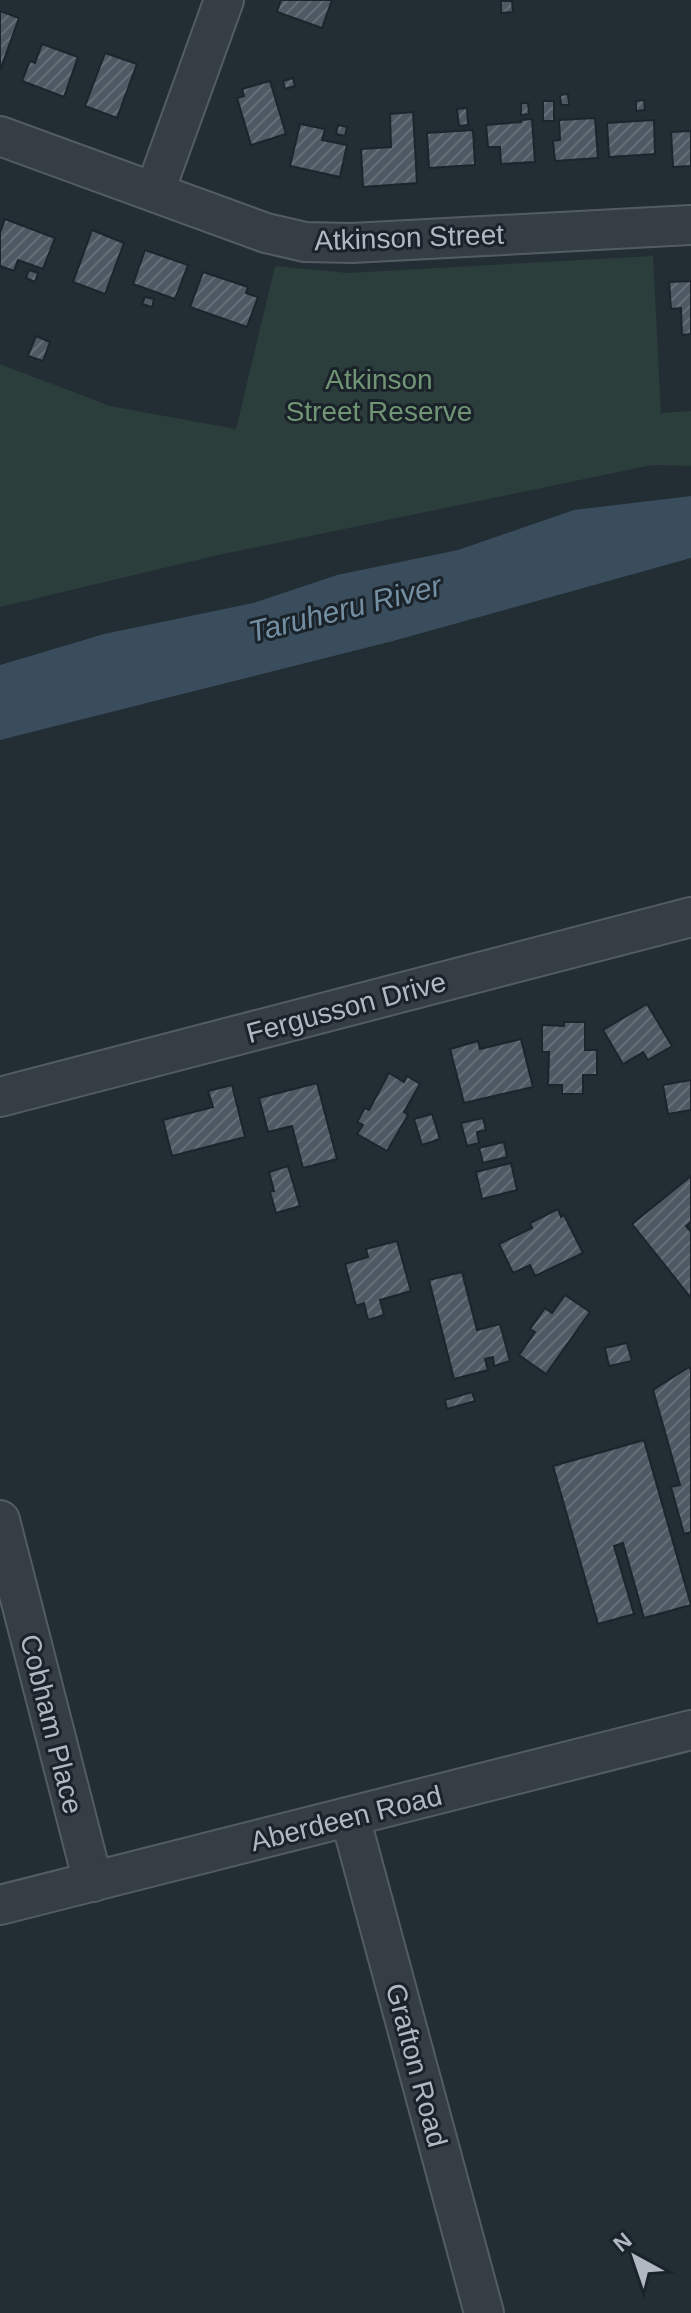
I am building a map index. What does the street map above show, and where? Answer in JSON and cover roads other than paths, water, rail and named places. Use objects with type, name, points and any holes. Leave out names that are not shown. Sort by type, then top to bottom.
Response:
[{"type":"street","points":[[155,191],[224,0]]},
{"type":"street","name":"Atkinson Street","points":[[0,136],[266,233],[305,242],[352,243],[691,225]]},
{"type":"street","name":"Fergusson Drive","points":[[0,1097],[691,917]]},
{"type":"street","name":"Cobham Place","points":[[0,1520],[93,1882]]},
{"type":"street","name":"Aberdeen Road","points":[[0,1905],[691,1730]]},
{"type":"street","name":"Grafton Road","points":[[350,1817],[484,2313]]},
{"type":"water","name":"Taruheru River","points":[[691,496],[691,558],[393,641],[0,740],[0,665],[104,634],[253,603],[337,575],[458,550],[574,510]]},
{"type":"park label","name":"Atkinson Street Reserve","points":[[379,395]]}]
